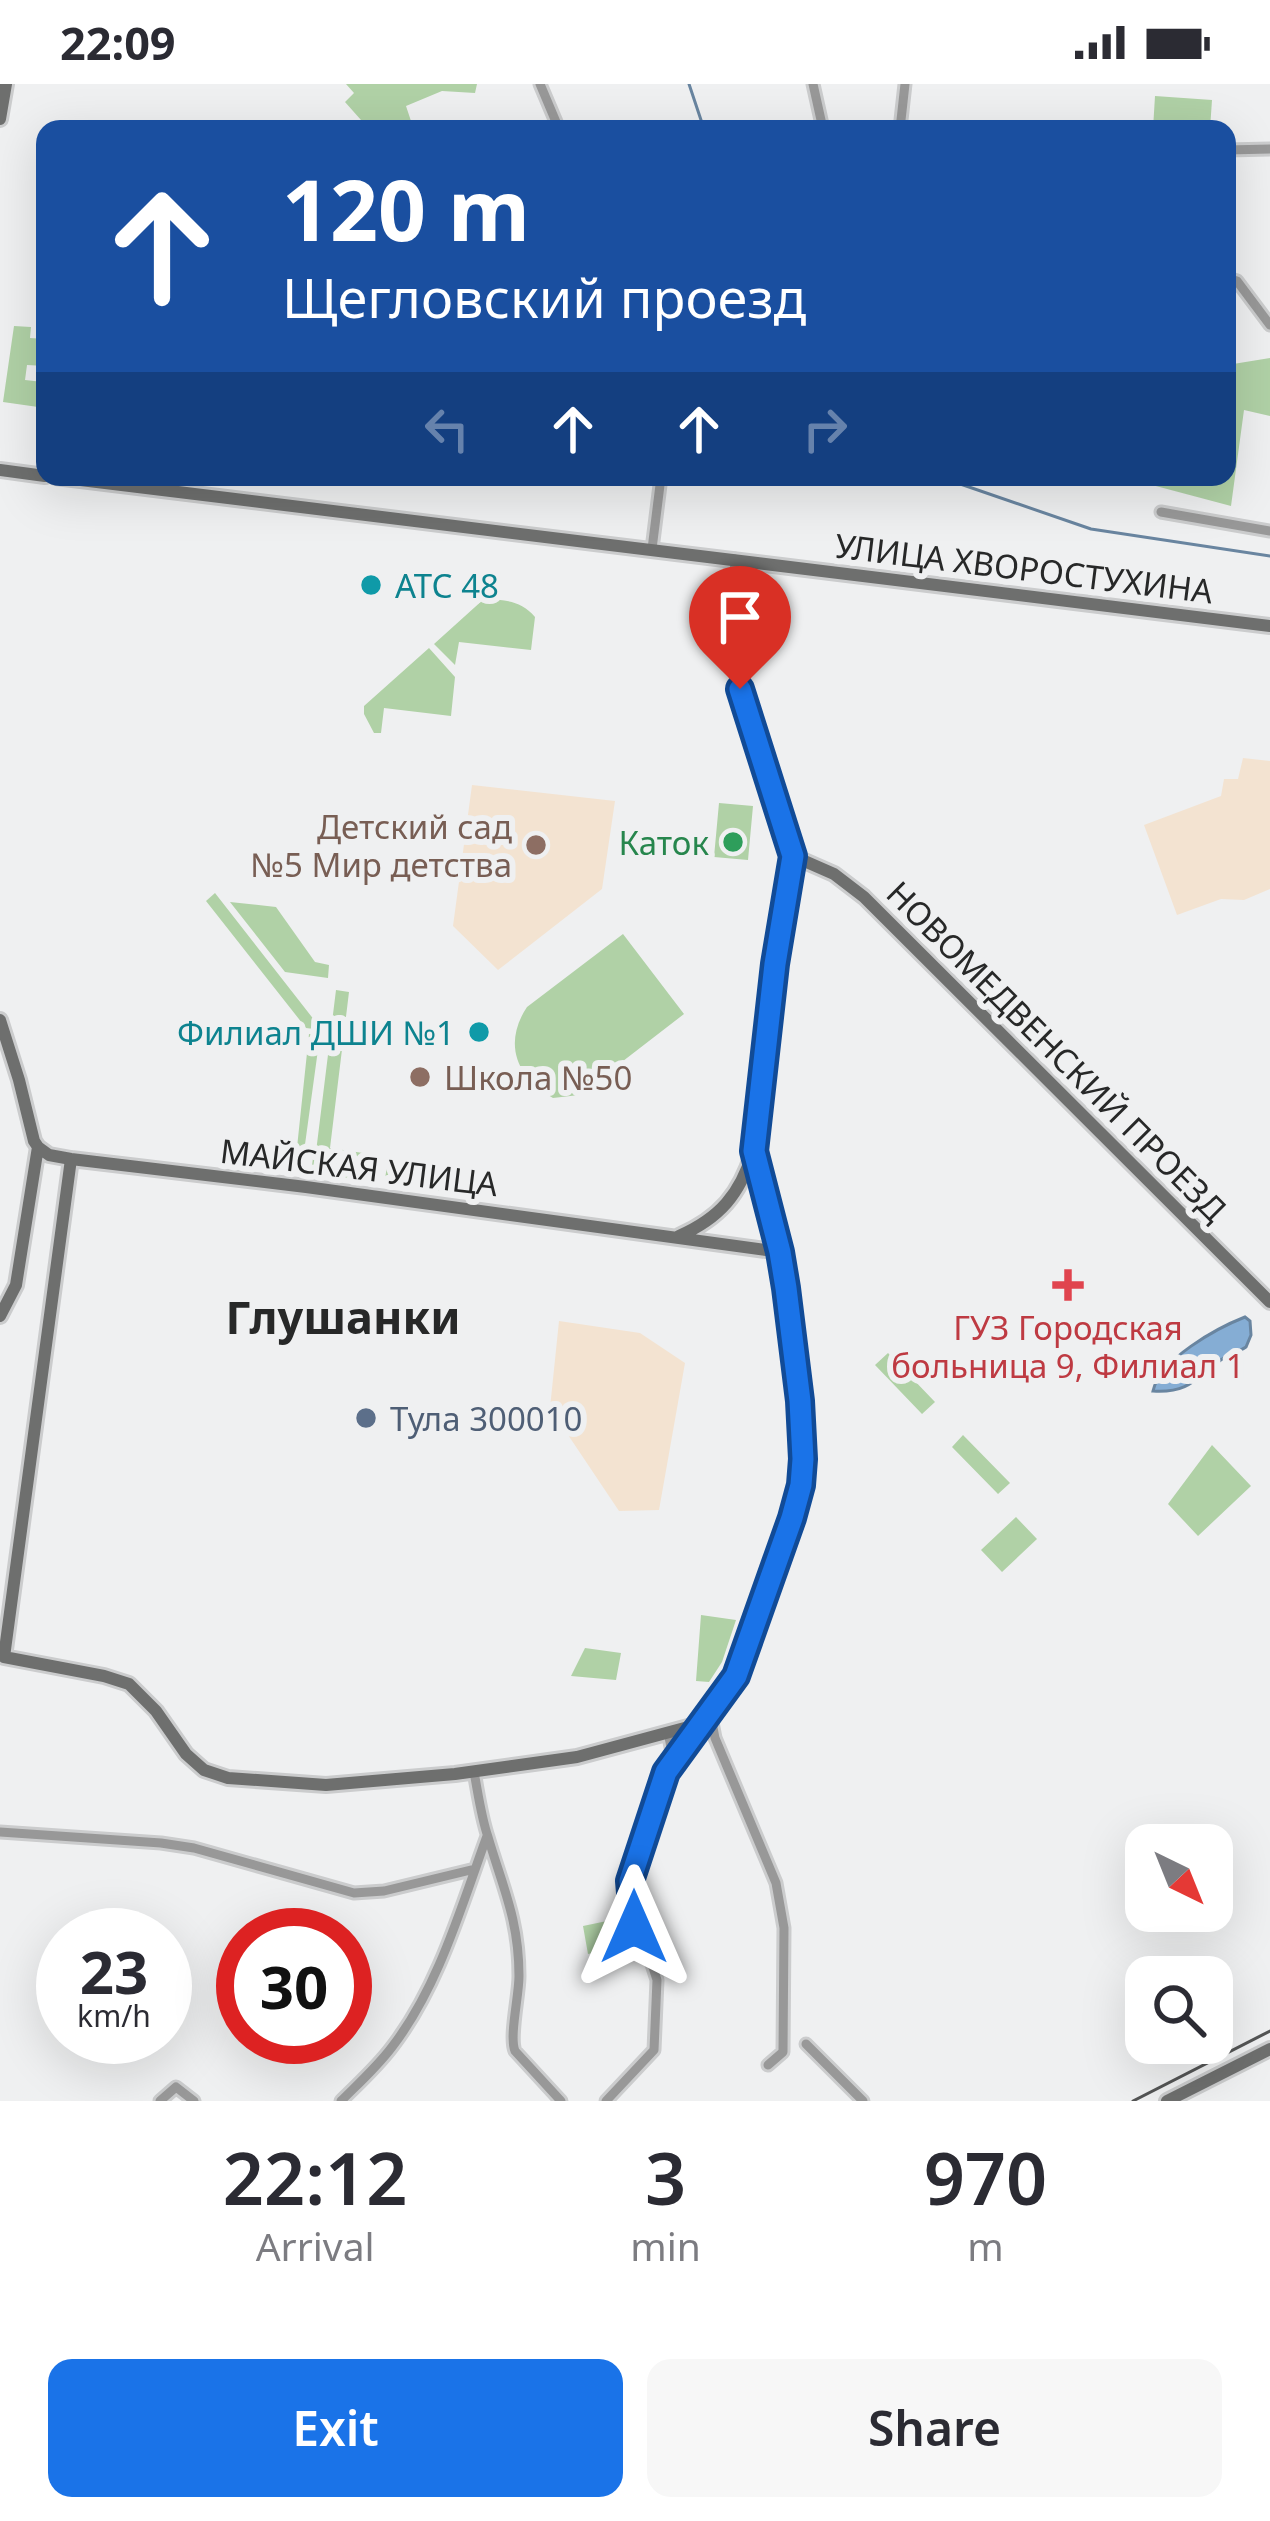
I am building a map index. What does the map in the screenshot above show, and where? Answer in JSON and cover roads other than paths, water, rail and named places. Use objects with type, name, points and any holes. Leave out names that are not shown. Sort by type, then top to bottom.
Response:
[{"type":"street","points":[[0,119],[6,84]]},
{"type":"street","points":[[540,84],[555,120]]},
{"type":"street","points":[[812,84],[823,120]]},
{"type":"street","points":[[901,120],[905,84]]},
{"type":"street","points":[[1236,150],[1270,149]]},
{"type":"street","points":[[1236,284],[1270,325]]},
{"type":"street","points":[[0,470],[36,475]]},
{"type":"street","name":"УЛИЦА ХВОРОСТУХИНА","points":[[127,486],[1270,626]]},
{"type":"street","points":[[652,549],[660,486]]},
{"type":"street","points":[[1161,512],[1270,531]]},
{"type":"street","points":[[676,1238],[706,1222],[746,1178],[754,1151],[775,964],[793,856],[729,654],[735,559]]},
{"type":"street","name":"НОВОМЕДВЕНСКИЙ ПРОЕЗД","points":[[793,856],[834,874],[864,897],[1270,1302]]},
{"type":"street","points":[[0,1020],[38,1147],[16,1285],[0,1316]]},
{"type":"street","name":"МАЙСКАЯ УЛИЦА","points":[[38,1147],[49,1155],[71,1159],[306,1186],[780,1252]]},
{"type":"street","points":[[666,1772],[736,1676],[801,1485],[800,1401],[780,1252],[754,1151]]},
{"type":"street","points":[[71,1159],[4,1657],[129,1684],[156,1711],[186,1754],[204,1770],[228,1778],[326,1785],[474,1772],[577,1757],[692,1726],[710,1712]]},
{"type":"street","points":[[710,1712],[716,1738],[776,1883],[784,1928],[783,2052],[767,2065]]},
{"type":"street","points":[[606,2101],[654,2050],[657,1980],[634,1927],[630,1881],[672,1753],[668,1732]]},
{"type":"street","points":[[474,1772],[487,1836],[510,1898],[517,1933],[518,2010],[511,2041],[561,2101]]},
{"type":"street","points":[[0,1832],[194,1848],[354,1893],[384,1891],[475,1869]]},
{"type":"street","points":[[341,2101],[380,2062],[412,2016],[435,1972],[487,1836]]},
{"type":"street","points":[[806,2044],[863,2101]]},
{"type":"street","points":[[1167,2101],[1270,2049]]},
{"type":"street","points":[[160,2101],[176,2087],[194,2101]]},
{"type":"water","points":[[1245,1317],[1251,1335],[1246,1347],[1189,1384],[1153,1391],[1178,1356]]},
{"type":"waterway","points":[[689,84],[701,120]]},
{"type":"waterway","points":[[966,486],[1091,529],[1270,556]]},
{"type":"tram line","points":[[1133,2101],[1270,2031]]},
{"type":"place","name":"АТС 48","points":[[371,585]]},
{"type":"place","name":"Каток","points":[[733,842]]},
{"type":"place","name":"Детский сад №5 Мир детства","points":[[536,845]]},
{"type":"place","name":"Филиал ДШИ №1","points":[[479,1032]]},
{"type":"place","name":"Школа №50","points":[[420,1077]]},
{"type":"place","name":"ГУЗ Городская больница 9, Филиал 1","points":[[1068,1285]]},
{"type":"place","name":"Тула 300010","points":[[366,1418]]},
{"type":"district","name":"Глушанки","points":[[343,1316]]}]
